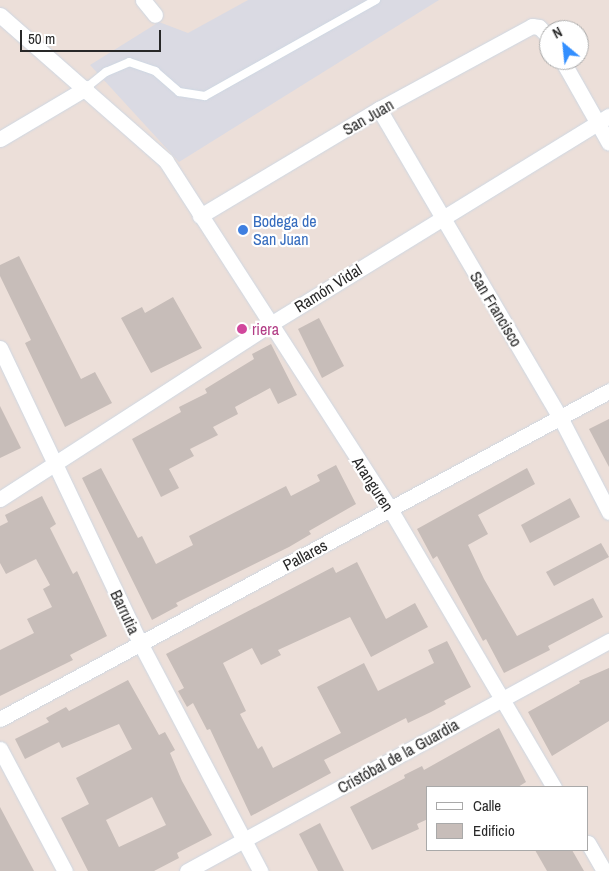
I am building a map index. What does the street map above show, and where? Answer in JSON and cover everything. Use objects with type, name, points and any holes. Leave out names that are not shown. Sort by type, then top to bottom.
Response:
[{"type":"street","points":[[143,0],[155,15]]},
{"type":"street","points":[[0,15],[86,88],[0,139]]},
{"type":"street","name":"San Juan","points":[[200,216],[379,109],[532,26],[539,30]]},
{"type":"street","points":[[569,70],[603,119],[609,143]]},
{"type":"street","name":"Aranguren","points":[[86,88],[166,161],[269,325],[390,509],[553,786]]},
{"type":"street","name":"San Francisco","points":[[379,109],[441,218],[560,417],[609,512]]},
{"type":"street","name":"Ramón Vidal","points":[[0,499],[57,464],[269,325],[603,119]]},
{"type":"street","name":"Barrutia","points":[[0,348],[57,464],[140,643],[242,841],[260,871]]},
{"type":"street","name":"Pallares","points":[[0,719],[609,391]]},
{"type":"street","name":"Cristóbal de la Guardia","points":[[187,871],[609,641]]},
{"type":"street","points":[[0,749],[65,871]]},
{"type":"street","points":[[589,845],[604,871]]},
{"type":"lane","points":[[86,88],[106,72],[129,62],[155,71],[179,92],[205,96],[376,0]]},
{"type":"shaded area","points":[[248,0],[439,0],[179,162],[90,65],[159,22],[188,33]]},
{"type":"building","points":[[19,256],[81,379],[95,372],[112,403],[65,427],[25,343],[31,340],[0,276],[0,265]]},
{"type":"building","points":[[173,297],[202,348],[151,373],[121,318],[142,307],[145,313]]},
{"type":"building","points":[[319,318],[344,366],[322,378],[298,329]]},
{"type":"building","points":[[271,344],[297,395],[278,404],[270,388],[235,407],[238,414],[213,427],[218,435],[190,449],[194,456],[169,469],[179,488],[161,497],[132,439],[181,412],[179,407],[207,393],[205,389],[254,359],[252,354]]},
{"type":"building","points":[[0,406],[21,448],[0,458]]},
{"type":"building","points":[[609,419],[609,467],[589,429]]},
{"type":"building","points":[[336,465],[356,504],[309,531],[311,534],[289,547],[176,603],[178,606],[152,620],[82,478],[101,468],[138,538],[142,536],[156,564],[193,545],[189,536],[286,486],[291,496],[320,481],[317,475]]},
{"type":"building","points":[[527,468],[535,484],[478,515],[488,534],[468,545],[484,579],[517,636],[593,598],[603,617],[548,646],[550,650],[504,673],[486,639],[483,641],[437,556],[433,559],[417,529]]},
{"type":"building","points":[[42,496],[56,524],[50,528],[73,574],[77,571],[107,636],[70,655],[73,660],[0,696],[0,650],[34,633],[27,619],[52,607],[43,589],[50,585],[36,559],[6,574],[0,563],[0,526],[8,522],[5,515]]},
{"type":"building","points":[[570,498],[580,517],[530,543],[521,525]]},
{"type":"building","points":[[601,543],[609,557],[554,586],[546,572]]},
{"type":"building","points":[[357,562],[386,619],[415,603],[428,627],[371,657],[350,617],[278,650],[281,655],[261,665],[252,648],[223,663],[246,711],[240,714],[258,749],[262,746],[273,768],[341,733],[317,687],[364,663],[378,691],[434,663],[428,650],[447,641],[471,687],[444,701],[446,704],[431,712],[408,723],[406,718],[324,760],[331,773],[251,816],[210,729],[207,730],[193,703],[187,707],[178,691],[184,688],[166,654],[333,567],[336,573]]},
{"type":"building","points":[[609,668],[609,721],[552,756],[528,712],[580,683],[579,681]]},
{"type":"building","points":[[128,680],[159,735],[165,732],[175,750],[170,753],[182,781],[212,835],[177,853],[179,858],[154,871],[88,871],[61,818],[89,804],[76,778],[132,749],[119,724],[62,748],[59,742],[25,759],[15,739],[49,722],[46,718],[66,707],[69,711]],"holes":[[[152,797],[166,825],[119,847],[106,820]]]},
{"type":"building","points":[[499,728],[526,782],[520,786],[426,786],[426,820],[417,824],[419,829],[372,850],[350,807],[405,778],[404,775],[422,766],[424,770]]},
{"type":"building","points":[[0,807],[34,871],[0,871]]},
{"type":"building","points":[[320,823],[344,871],[318,871],[299,834]]},
{"type":"building","points":[[536,851],[573,851],[584,871],[547,871]]},
{"type":"place","name":"Bodega de San Juan","points":[[243,230]]},
{"type":"place","name":"riera","points":[[242,329]]}]
